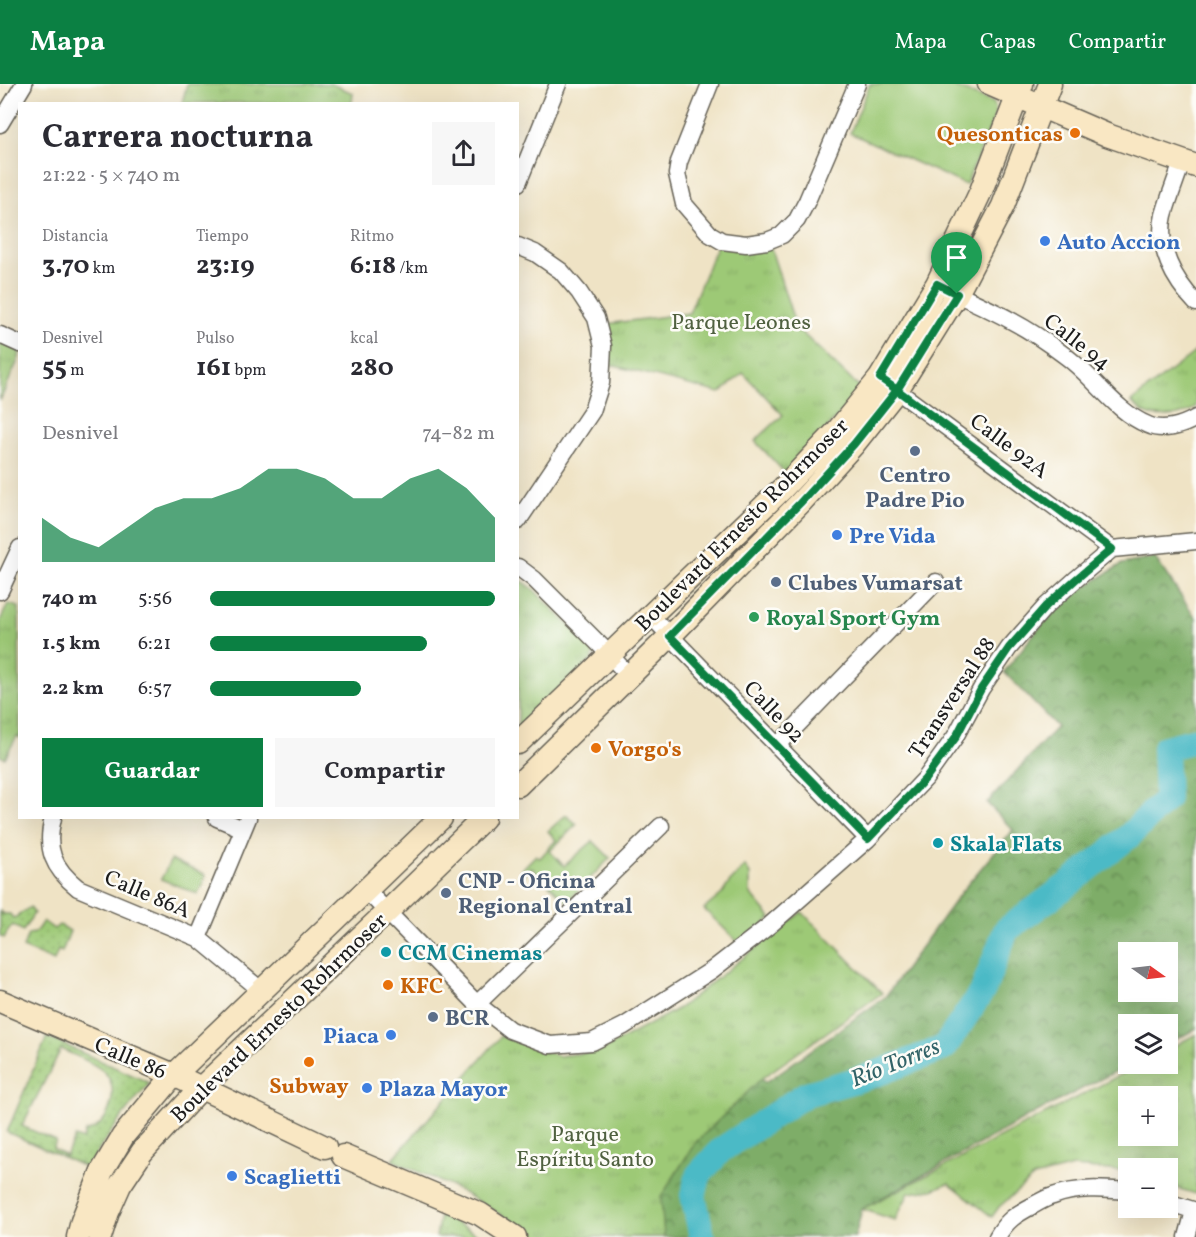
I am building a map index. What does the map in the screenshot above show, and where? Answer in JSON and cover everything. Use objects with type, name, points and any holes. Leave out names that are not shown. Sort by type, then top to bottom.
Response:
[{"type":"main road","points":[[989,84],[1019,90],[1042,107],[1107,135],[1189,164]]},
{"type":"main road","points":[[947,289],[1003,206],[1050,84]]},
{"type":"main road","name":"Boulevard Ernesto Rohrmoser","points":[[519,784],[670,636],[800,503],[854,444],[947,289],[1019,90]]},
{"type":"main road","name":"Boulevard Ernesto Rohrmoser","points":[[519,742],[782,489],[838,430],[888,384]]},
{"type":"main road","name":"Boulevard Ernesto Rohrmoser","points":[[80,1229],[102,1171],[123,1136],[174,1075],[440,819]]},
{"type":"main road","name":"Boulevard Ernesto Rohrmoser","points":[[104,1236],[108,1212],[120,1185],[142,1152],[201,1088],[483,819]]},
{"type":"main road","name":"Calle 86","points":[[0,1001],[174,1075],[334,1151],[480,1214],[515,1237]]},
{"type":"main road","points":[[220,1070],[217,1078],[218,1086],[233,1102]]},
{"type":"street","points":[[0,124],[24,84]]},
{"type":"street","points":[[519,181],[558,84]]},
{"type":"street","points":[[710,84],[679,162],[677,174],[684,204],[710,234],[722,241],[746,244],[766,241],[782,235],[797,220],[857,84]]},
{"type":"street","points":[[1189,164],[1164,216],[1162,232],[1164,248],[1171,269],[1196,303]]},
{"type":"street","points":[[519,246],[535,253],[561,271],[579,292],[596,318],[603,346],[601,383],[592,411],[519,519]]},
{"type":"street","name":"Calle 94","points":[[947,289],[1011,320],[1065,355],[1085,371],[1134,419],[1151,427],[1170,428],[1192,421]]},
{"type":"street","points":[[0,335],[18,342]]},
{"type":"street","name":"Calle 92A","points":[[888,384],[1112,549]]},
{"type":"street","points":[[1112,549],[1196,541]]},
{"type":"street","name":"Transversal 88","points":[[477,1004],[510,1030],[550,1045],[592,1042],[624,1026],[712,970],[770,925],[868,839],[925,779],[956,737],[981,689],[1009,648],[1046,606],[1112,549]]},
{"type":"street","points":[[0,591],[18,552]]},
{"type":"street","points":[[519,568],[534,579],[629,676]]},
{"type":"street","points":[[777,746],[936,582]]},
{"type":"street","name":"Calle 92","points":[[650,615],[868,839]]},
{"type":"street","name":"Calle 86A","points":[[52,819],[49,832],[51,850],[57,866],[67,879],[78,888],[198,938],[262,991]]},
{"type":"street","points":[[198,938],[246,823],[222,819]]},
{"type":"street","points":[[366,890],[477,1004],[661,826]]},
{"type":"street","points":[[997,1237],[1014,1215],[1052,1196],[1073,1190],[1118,1191]]},
{"type":"street","points":[[1178,1206],[1195,1211],[1186,1237]]},
{"type":"street","points":[[80,1229],[104,1236]]},
{"type":"green space","points":[[187,84],[331,84],[353,93],[352,102],[182,102]]},
{"type":"green space","points":[[870,84],[947,84],[994,103],[996,113],[966,185],[850,133]]},
{"type":"green space","name":"Parque Leones","points":[[717,245],[770,246],[796,327],[861,389],[787,475],[755,441],[783,415],[743,373],[720,393],[611,365],[611,344],[607,324],[689,313]]},
{"type":"green space","points":[[0,342],[18,350],[18,360],[0,401]]},
{"type":"green space","points":[[1196,351],[1196,407],[1184,413],[1163,417],[1143,412],[1131,402]]},
{"type":"green space","points":[[1155,558],[1196,618],[1196,1029],[1178,1038],[1178,1014],[1118,1014],[1118,1070],[1035,1113],[862,1209],[855,1237],[599,1237],[501,1036],[559,1056],[601,1051],[719,1060],[766,1082],[885,997],[962,891],[1013,830],[987,803],[1057,727],[1004,672],[1037,630],[1067,598],[1122,564]]},
{"type":"green space","points":[[519,579],[532,588],[591,648],[592,660],[519,732]]},
{"type":"green space","points":[[8,604],[18,607],[18,737],[5,758],[0,756],[0,621]]},
{"type":"green space","points":[[566,815],[577,824],[550,851],[548,849],[556,840],[548,831]]},
{"type":"green space","points":[[593,841],[610,858],[567,902],[531,867],[520,879],[522,869],[536,855],[540,858],[548,849],[564,866]]},
{"type":"green space","points":[[171,860],[206,875],[198,894],[161,879]]},
{"type":"green space","points":[[745,866],[750,874],[750,893],[771,918],[741,945],[704,909],[722,894]]},
{"type":"green space","points":[[30,907],[34,913],[23,931],[13,925],[4,938],[0,936],[0,911],[3,914],[10,914],[13,918]]},
{"type":"green space","name":"Parque Espíritu Santo","points":[[802,912],[882,993],[761,1079],[695,1143],[661,1197],[664,1237],[524,1237],[508,1219],[455,1188],[392,1160],[501,1036],[559,1056],[601,1051],[679,1008]]},
{"type":"green space","points":[[43,921],[54,929],[59,925],[70,931],[62,952],[58,950],[54,961],[23,948],[28,934],[35,933]]},
{"type":"green space","points":[[1196,1034],[1196,1194],[1178,1188],[1178,1158],[1118,1158],[1118,1171],[1073,1167],[1034,1177],[999,1207],[992,1217],[949,1183],[932,1190],[909,1193],[895,1220],[862,1209],[1122,1074],[1178,1074],[1178,1044]]},
{"type":"green space","points":[[47,1037],[150,1083],[117,1124],[87,1168],[7,1132]],"holes":[[[61,1049],[102,1070],[112,1088],[111,1104],[100,1124],[85,1132],[83,1140],[75,1137],[66,1156],[53,1149],[56,1141],[22,1126]]]},
{"type":"green space","points":[[440,1214],[482,1237],[436,1237]]},
{"type":"waterway","name":"Río Torres","points":[[702,1237],[693,1195],[699,1174],[721,1150],[806,1094],[870,1076],[944,1048],[983,990],[1006,930],[1129,836],[1167,798],[1165,748],[1196,740]]},
{"type":"place","name":"Quesonticas","points":[[1075,133]]},
{"type":"place","name":"Auto Accion","points":[[1045,241]]},
{"type":"place","name":"Centro Padre Pio","points":[[915,451]]},
{"type":"place","name":"Pre Vida","points":[[837,535]]},
{"type":"place","name":"Clubes Vumarsat","points":[[776,582]]},
{"type":"place","name":"Royal Sport Gym","points":[[754,617]]},
{"type":"place","name":"Vorgo's","points":[[596,748]]},
{"type":"place","name":"Skala Flats","points":[[938,843]]},
{"type":"place","name":"CNP - Oficina Regional Central","points":[[446,893]]},
{"type":"place","name":"CCM Cinemas","points":[[386,952]]},
{"type":"place","name":"KFC","points":[[388,985]]},
{"type":"place","name":"BCR","points":[[433,1017]]},
{"type":"place","name":"Piaca","points":[[391,1035]]},
{"type":"place","name":"Subway","points":[[309,1062]]},
{"type":"place","name":"Plaza Mayor","points":[[367,1088]]},
{"type":"place","name":"Scaglietti","points":[[232,1176]]},
{"type":"route","points":[[957,294],[897,390],[854,444],[800,503],[670,636],[868,839],[925,779],[956,737],[981,689],[1009,648],[1046,606],[1112,549],[897,390],[880,378],[937,284],[957,294]]}]
